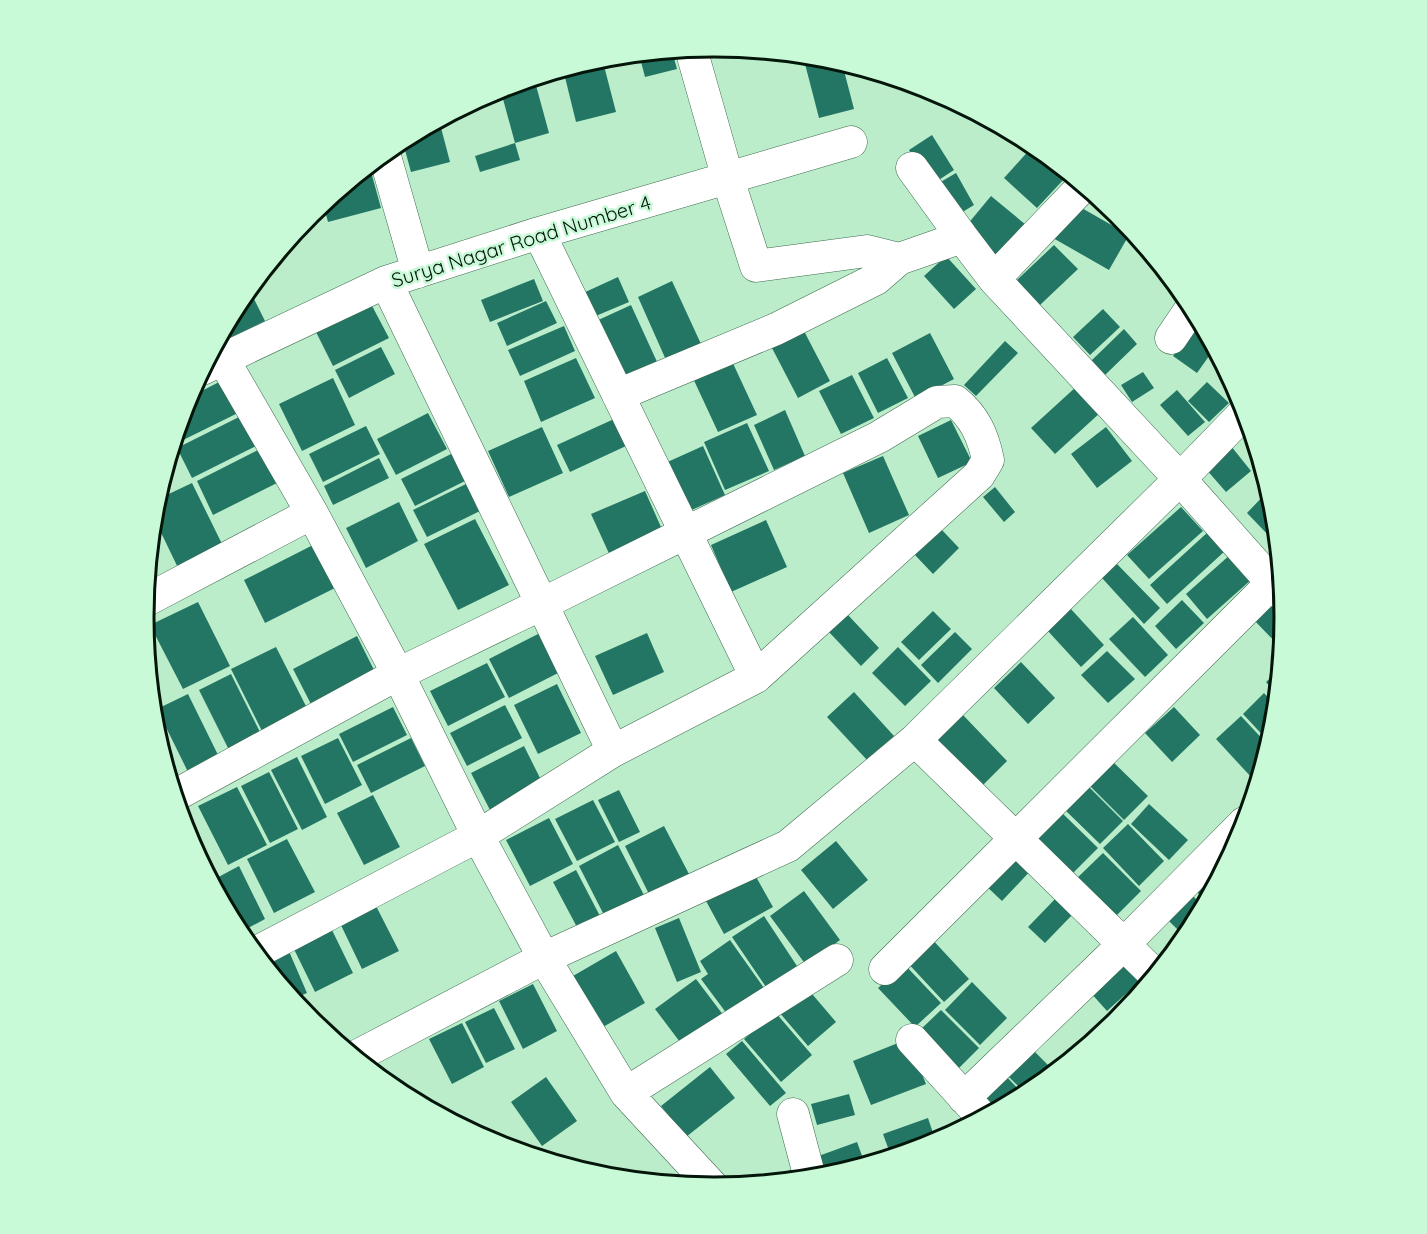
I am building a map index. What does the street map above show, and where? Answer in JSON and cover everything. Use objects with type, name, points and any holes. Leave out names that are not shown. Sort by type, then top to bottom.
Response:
[{"type":"street","points":[[693,58],[756,266],[867,251],[899,259]]},
{"type":"street","name":"Surya Nagar Road Number 4","points":[[219,355],[386,282],[539,233],[851,142]]},
{"type":"street","points":[[387,163],[418,272]]},
{"type":"street","points":[[912,168],[994,279],[1272,577]]},
{"type":"street","points":[[994,279],[1078,192]]},
{"type":"street","points":[[539,233],[756,677]]},
{"type":"street","points":[[618,395],[776,329],[876,279],[899,259],[962,237]]},
{"type":"street","points":[[386,282],[613,751]]},
{"type":"street","points":[[1171,338],[1185,317]]},
{"type":"street","points":[[216,360],[312,513],[398,674],[478,836],[544,958],[627,1093],[703,1177]]},
{"type":"street","points":[[182,792],[398,674],[879,437],[937,402],[955,401],[964,409],[983,437],[988,460],[979,475],[756,677],[613,751],[478,836],[263,949]]},
{"type":"street","points":[[364,1053],[544,958],[788,846],[915,740],[1237,420]]},
{"type":"street","points":[[155,596],[312,513]]},
{"type":"street","points":[[885,969],[1016,838],[1273,589]]},
{"type":"street","points":[[915,740],[1149,969]]},
{"type":"street","points":[[912,1040],[973,1108],[1124,944],[1227,840]]},
{"type":"street","points":[[627,1093],[837,960]]},
{"type":"street","points":[[793,1114],[807,1169]]},
{"type":"building","points":[[674,58],[677,69],[645,77],[641,62]]},
{"type":"building","points":[[805,65],[845,73],[854,109],[819,118]]},
{"type":"building","points":[[605,68],[616,112],[576,122],[565,77]]},
{"type":"building","points":[[536,86],[549,133],[515,143],[503,99]]},
{"type":"building","points":[[441,128],[450,162],[411,172],[405,149]]},
{"type":"building","points":[[932,135],[954,170],[931,185],[909,150]]},
{"type":"building","points":[[515,143],[520,160],[480,172],[475,156]]},
{"type":"building","points":[[1027,153],[1063,180],[1037,208],[1004,178]]},
{"type":"building","points":[[956,173],[974,205],[951,219],[932,187]]},
{"type":"building","points":[[372,174],[381,208],[328,222],[326,214]]},
{"type":"building","points":[[991,196],[1026,225],[997,260],[962,231]]},
{"type":"building","points":[[1073,203],[1115,227],[1127,239],[1109,270],[1053,238]]},
{"type":"building","points":[[1054,245],[1078,269],[1040,305],[1017,280]]},
{"type":"building","points":[[946,256],[976,289],[954,309],[924,276]]},
{"type":"building","points":[[618,277],[629,302],[591,318],[581,294]]},
{"type":"building","points":[[534,279],[543,301],[490,322],[481,300]]},
{"type":"building","points":[[672,281],[701,344],[666,360],[638,297]]},
{"type":"building","points":[[254,298],[265,321],[227,340]]},
{"type":"building","points":[[546,301],[557,323],[507,346],[497,323]]},
{"type":"building","points":[[370,302],[389,338],[333,366],[315,330]]},
{"type":"building","points":[[631,305],[658,364],[620,380],[594,322]]},
{"type":"building","points":[[1103,309],[1120,327],[1090,355],[1073,337]]},
{"type":"building","points":[[564,326],[575,351],[520,376],[508,350]]},
{"type":"building","points":[[1193,328],[1209,356],[1197,373],[1173,356]]},
{"type":"building","points":[[1124,329],[1137,344],[1105,375],[1091,361]]},
{"type":"building","points":[[804,331],[830,381],[798,398],[772,348]]},
{"type":"building","points":[[930,333],[954,379],[916,399],[892,353]]},
{"type":"building","points":[[1005,341],[1018,353],[976,396],[964,385]]},
{"type":"building","points":[[381,347],[395,374],[349,398],[335,370]]},
{"type":"building","points":[[730,357],[757,415],[718,432],[691,374]]},
{"type":"building","points":[[576,358],[595,398],[541,422],[524,381]]},
{"type":"building","points":[[887,358],[908,398],[878,413],[858,373]]},
{"type":"building","points":[[1143,372],[1154,388],[1132,402],[1121,385]]},
{"type":"building","points":[[852,375],[874,418],[841,434],[819,391]]},
{"type":"building","points":[[333,378],[355,425],[302,451],[279,404]]},
{"type":"building","points":[[223,380],[240,412],[182,441],[196,403],[201,391]]},
{"type":"building","points":[[1207,382],[1229,403],[1209,422],[1188,401]]},
{"type":"building","points":[[1077,386],[1101,412],[1055,454],[1031,428]]},
{"type":"building","points":[[1177,390],[1205,422],[1188,436],[1160,405]]},
{"type":"building","points":[[785,410],[805,456],[774,470],[754,425]]},
{"type":"building","points":[[428,413],[447,449],[396,475],[377,439]]},
{"type":"building","points":[[243,415],[258,445],[192,478],[179,452],[180,446]]},
{"type":"building","points":[[614,419],[626,446],[570,472],[557,445]]},
{"type":"building","points":[[951,420],[972,462],[938,478],[918,436]]},
{"type":"building","points":[[747,423],[769,471],[725,490],[704,442]]},
{"type":"building","points":[[366,426],[380,454],[323,482],[309,454]]},
{"type":"building","points":[[542,427],[563,473],[509,497],[488,451]]},
{"type":"building","points":[[1106,427],[1132,461],[1097,488],[1071,454]]},
{"type":"building","points":[[703,446],[725,495],[685,513],[663,464]]},
{"type":"building","points":[[1231,446],[1251,471],[1226,492],[1205,468]]},
{"type":"building","points":[[262,448],[279,482],[213,515],[197,481]]},
{"type":"building","points":[[453,453],[467,480],[415,506],[401,479]]},
{"type":"building","points":[[883,456],[909,515],[869,533],[843,473]]},
{"type":"building","points":[[379,458],[389,478],[333,505],[324,486]]},
{"type":"building","points":[[192,483],[226,552],[181,574],[160,531],[167,495]]},
{"type":"building","points":[[466,484],[480,511],[427,537],[413,510]]},
{"type":"building","points":[[995,487],[1015,512],[1004,522],[983,497]]},
{"type":"building","points":[[645,491],[665,536],[612,560],[591,514]]},
{"type":"building","points":[[1261,499],[1267,534],[1247,513]]},
{"type":"building","points":[[399,502],[418,541],[366,568],[346,528]]},
{"type":"building","points":[[1181,507],[1203,531],[1149,579],[1127,555]]},
{"type":"building","points":[[475,519],[509,585],[458,610],[424,544]]},
{"type":"building","points":[[766,520],[787,567],[731,592],[711,545]]},
{"type":"building","points":[[942,530],[959,548],[933,574],[915,555]]},
{"type":"building","points":[[1208,532],[1225,551],[1167,604],[1150,585]]},
{"type":"building","points":[[315,544],[337,587],[265,623],[244,580]]},
{"type":"building","points":[[1231,554],[1252,579],[1207,619],[1186,594]]},
{"type":"building","points":[[1117,564],[1160,608],[1144,624],[1102,578]]},
{"type":"building","points":[[1182,600],[1204,623],[1176,649],[1155,626]]},
{"type":"building","points":[[198,602],[230,666],[183,689],[154,634],[154,623]]},
{"type":"building","points":[[1273,602],[1273,639],[1254,620]]},
{"type":"building","points":[[1070,608],[1104,645],[1081,667],[1047,630]]},
{"type":"building","points":[[933,611],[951,629],[919,660],[901,642]]},
{"type":"building","points":[[848,615],[879,648],[861,666],[829,632]]},
{"type":"building","points":[[1133,617],[1168,655],[1145,677],[1109,639]]},
{"type":"building","points":[[955,632],[972,649],[938,683],[921,665]]},
{"type":"building","points":[[540,633],[560,672],[509,698],[489,659]]},
{"type":"building","points":[[647,633],[664,672],[613,695],[595,656]]},
{"type":"building","points":[[357,636],[378,678],[314,710],[293,669]]},
{"type":"building","points":[[276,647],[309,712],[264,735],[231,669]]},
{"type":"building","points":[[898,647],[931,681],[905,706],[872,673]]},
{"type":"building","points":[[1107,651],[1135,679],[1108,703],[1081,675]]},
{"type":"building","points":[[1021,662],[1055,698],[1028,724],[994,688]]},
{"type":"building","points":[[487,663],[505,697],[448,726],[430,691]]},
{"type":"building","points":[[231,674],[261,734],[229,750],[199,690]]},
{"type":"building","points":[[557,684],[581,733],[538,754],[514,705]]},
{"type":"building","points":[[854,692],[894,736],[867,760],[827,717]]},
{"type":"building","points":[[1264,693],[1268,697],[1261,734],[1243,714]]},
{"type":"building","points":[[188,694],[219,757],[188,772],[163,722],[161,707]]},
{"type":"building","points":[[505,705],[522,738],[467,766],[450,733]]},
{"type":"building","points":[[393,707],[407,735],[353,762],[339,734]]},
{"type":"building","points":[[1174,707],[1200,735],[1172,762],[1145,733]]},
{"type":"building","points":[[963,715],[1007,761],[981,787],[936,741]]},
{"type":"building","points":[[1241,716],[1260,737],[1250,776],[1216,739]]},
{"type":"building","points":[[338,738],[362,785],[325,804],[301,756]]},
{"type":"building","points":[[411,738],[425,766],[371,793],[357,765]]},
{"type":"building","points":[[524,746],[543,784],[490,810],[471,773]]},
{"type":"building","points":[[297,757],[327,817],[302,830],[271,770]]},
{"type":"building","points":[[1109,758],[1148,796],[1124,820],[1086,782]]},
{"type":"building","points":[[269,772],[298,829],[270,843],[241,786]]},
{"type":"building","points":[[1086,784],[1123,821],[1100,844],[1063,808]]},
{"type":"building","points":[[237,787],[267,845],[228,865],[198,806]]},
{"type":"building","points":[[619,790],[640,832],[619,842],[598,800]]},
{"type":"building","points":[[373,795],[400,847],[364,865],[337,813]]},
{"type":"building","points":[[593,800],[615,842],[577,861],[555,819]]},
{"type":"building","points":[[1149,804],[1188,840],[1169,860],[1131,824]]},
{"type":"building","points":[[1058,809],[1098,848],[1073,873],[1033,835]]},
{"type":"building","points":[[549,818],[573,864],[530,886],[506,840]]},
{"type":"building","points":[[1128,824],[1164,861],[1139,886],[1103,848]]},
{"type":"building","points":[[664,826],[689,874],[649,894],[625,846]]},
{"type":"building","points":[[287,839],[315,892],[274,913],[247,859]]},
{"type":"building","points":[[836,841],[868,880],[833,909],[801,870]]},
{"type":"building","points":[[618,845],[645,897],[605,917],[579,866]]},
{"type":"building","points":[[1017,850],[1034,867],[1002,901],[984,884]]},
{"type":"building","points":[[1103,853],[1141,891],[1113,919],[1075,880]]},
{"type":"building","points":[[1214,862],[1216,864],[1199,895],[1190,884]]},
{"type":"building","points":[[239,866],[265,919],[248,928],[218,877]]},
{"type":"building","points":[[576,870],[601,918],[578,929],[553,882]]},
{"type":"building","points":[[755,875],[773,907],[724,934],[706,901]]},
{"type":"building","points":[[804,891],[840,940],[806,965],[770,916]]},
{"type":"building","points":[[1188,891],[1196,899],[1178,930],[1163,915]]},
{"type":"building","points":[[1056,898],[1073,914],[1045,943],[1028,927]]},
{"type":"building","points":[[375,904],[399,951],[362,969],[339,921]]},
{"type":"building","points":[[764,916],[797,966],[766,987],[732,937]]},
{"type":"building","points":[[679,918],[701,972],[677,982],[655,928]]},
{"type":"building","points":[[330,926],[353,973],[315,992],[292,945]]},
{"type":"building","points":[[930,937],[969,979],[944,1002],[905,960]]},
{"type":"building","points":[[730,940],[764,988],[727,1014],[701,979],[708,974],[700,961]]},
{"type":"building","points":[[288,949],[307,993],[301,996],[269,958]]},
{"type":"building","points":[[616,951],[645,1003],[603,1027],[573,976]]},
{"type":"building","points":[[1123,962],[1140,980],[1107,1011],[1090,992]]},
{"type":"building","points":[[904,964],[941,1003],[915,1027],[878,988]]},
{"type":"building","points":[[696,979],[724,1016],[683,1046],[655,1009]]},
{"type":"building","points":[[972,982],[1007,1018],[980,1045],[945,1010]]},
{"type":"building","points":[[533,984],[557,1031],[523,1049],[499,1001]]},
{"type":"building","points":[[807,988],[836,1022],[808,1046],[779,1012]]},
{"type":"building","points":[[494,1008],[515,1049],[486,1063],[465,1022]]},
{"type":"building","points":[[941,1010],[979,1048],[957,1070],[919,1031]]},
{"type":"building","points":[[775,1012],[812,1055],[781,1082],[744,1039]]},
{"type":"building","points":[[462,1023],[484,1067],[452,1084],[429,1039]]},
{"type":"building","points":[[908,1039],[926,1084],[871,1105],[853,1061]]},
{"type":"building","points":[[742,1041],[786,1093],[770,1106],[726,1054]]},
{"type":"building","points":[[1030,1047],[1048,1065],[1019,1087],[1005,1073]]},
{"type":"building","points":[[710,1067],[735,1098],[686,1137],[661,1106]]},
{"type":"building","points":[[1004,1074],[1017,1088],[986,1106],[979,1099]]},
{"type":"building","points":[[546,1077],[577,1121],[542,1146],[511,1102]]},
{"type":"building","points":[[849,1094],[855,1115],[817,1125],[811,1104]]},
{"type":"building","points":[[928,1118],[933,1132],[888,1149],[883,1134]]},
{"type":"building","points":[[857,1142],[862,1157],[818,1167],[813,1158]]}]
